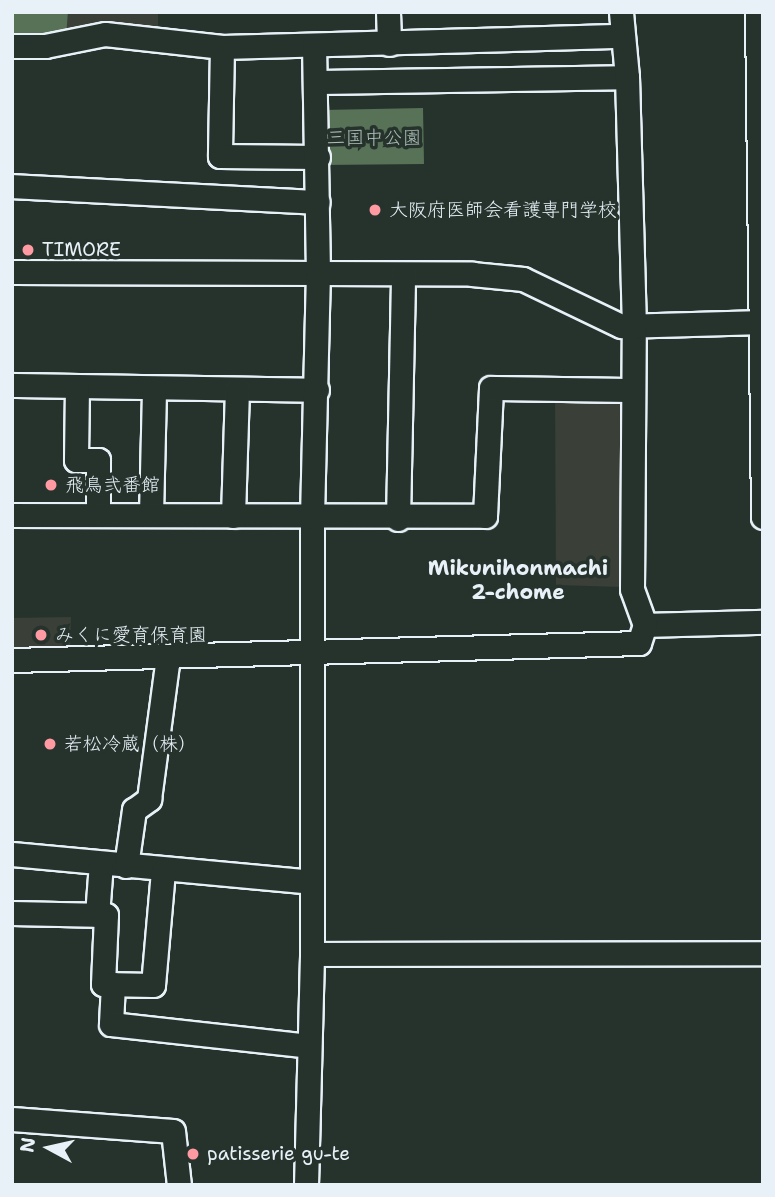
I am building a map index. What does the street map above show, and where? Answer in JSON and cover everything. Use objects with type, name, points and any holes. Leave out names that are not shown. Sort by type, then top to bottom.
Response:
[{"type":"street","points":[[388,12],[389,44]]},
{"type":"street","points":[[12,660],[314,655],[639,643],[645,625],[632,589],[634,327],[627,77],[621,12]]},
{"type":"street","points":[[757,12],[763,517]]},
{"type":"street","points":[[12,46],[45,46],[105,34],[222,47],[622,36]]},
{"type":"street","points":[[306,1185],[312,954],[312,517],[318,273],[314,45]]},
{"type":"street","points":[[222,47],[220,156],[318,157]]},
{"type":"street","points":[[315,82],[627,77]]},
{"type":"street","points":[[12,186],[318,202]]},
{"type":"street","points":[[12,272],[403,274],[523,279],[610,323],[634,327],[761,322]]},
{"type":"street","points":[[398,519],[403,274]]},
{"type":"street","points":[[12,385],[317,390]]},
{"type":"street","points":[[77,387],[76,460],[98,460],[98,513]]},
{"type":"street","points":[[151,514],[154,388]]},
{"type":"street","points":[[12,515],[98,513],[398,519],[485,516],[491,388],[633,390]]},
{"type":"street","points":[[233,516],[237,389]]},
{"type":"street","points":[[645,625],[763,622]]},
{"type":"street","points":[[126,866],[134,810],[149,799],[168,656]]},
{"type":"street","points":[[12,854],[311,882]]},
{"type":"street","points":[[97,915],[101,863]]},
{"type":"street","points":[[12,913],[106,915],[103,984],[153,985],[163,870]]},
{"type":"street","points":[[312,954],[763,953]]},
{"type":"street","points":[[113,984],[111,1024],[309,1046]]},
{"type":"street","points":[[12,1119],[173,1131],[179,1185]]},
{"type":"shaded area","points":[[68,12],[158,12],[158,34],[66,34]]},
{"type":"shaded area","points":[[555,391],[624,392],[621,587],[556,585]]},
{"type":"shaded area","name":"みくに愛育保育園","points":[[71,617],[70,651],[12,654],[12,618]]},
{"type":"green space","points":[[12,12],[68,12],[66,37],[12,41]]},
{"type":"green space","name":"三国中公園","points":[[423,108],[424,164],[323,165],[323,110]]},
{"type":"place","name":"大阪府医師会看護専門学校","points":[[375,210]]},
{"type":"place","name":"TIMORE","points":[[28,250]]},
{"type":"place","name":"飛鳥弐番館","points":[[51,485]]},
{"type":"place","name":"みくに愛育保育園","points":[[41,635]]},
{"type":"place","name":"若松冷蔵（株）","points":[[50,744]]},
{"type":"place","name":"patisserie gu-te","points":[[193,1154]]},
{"type":"district","name":"Mikunihonmachi 2-chome","points":[[518,580]]}]
